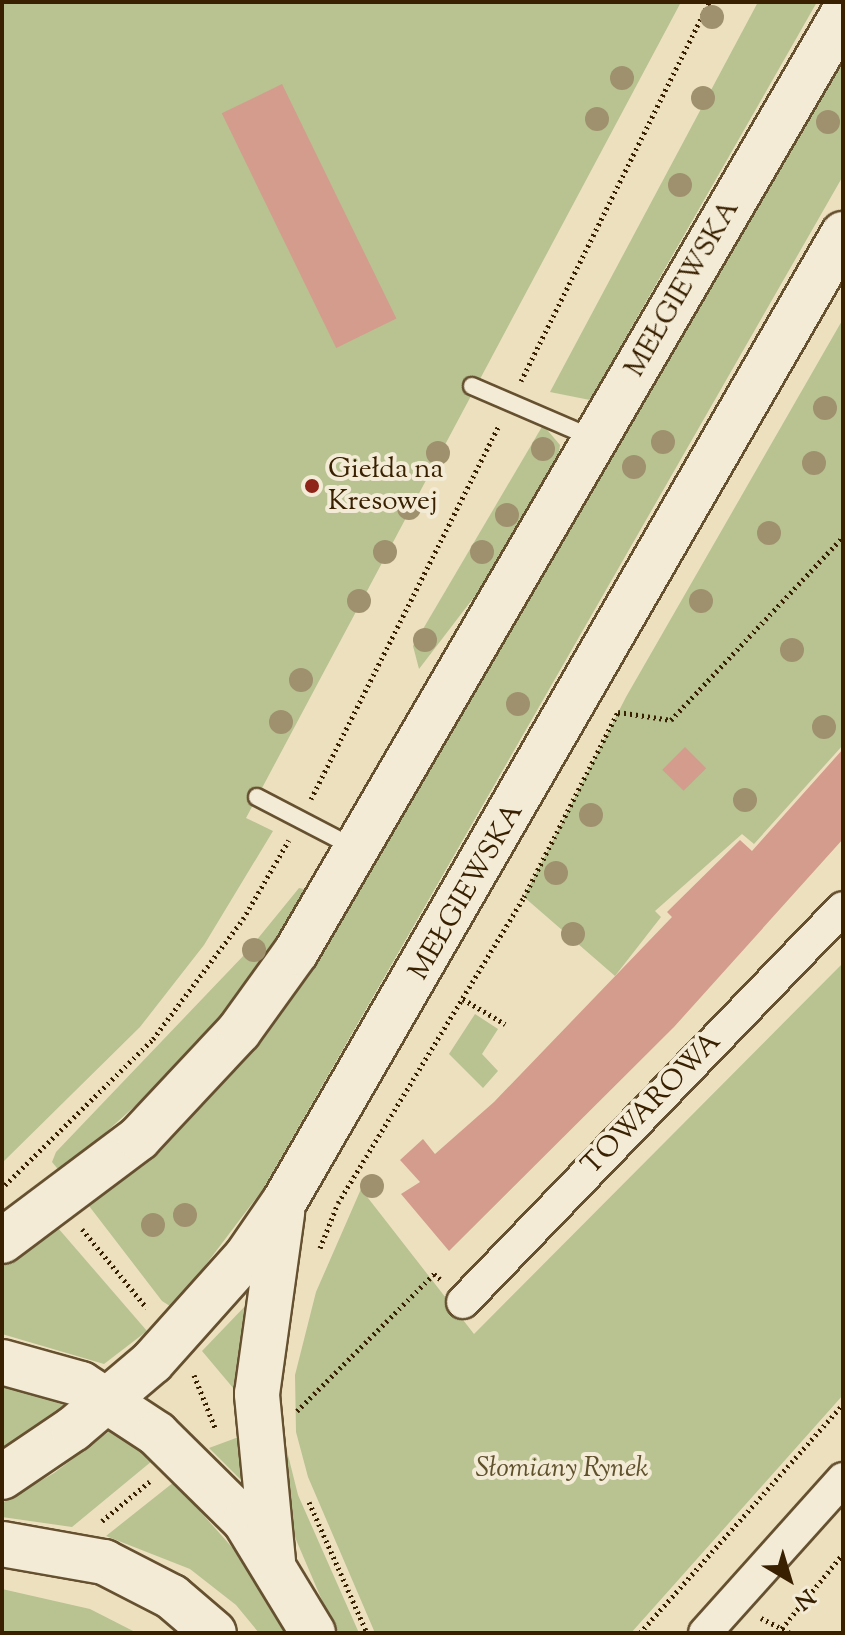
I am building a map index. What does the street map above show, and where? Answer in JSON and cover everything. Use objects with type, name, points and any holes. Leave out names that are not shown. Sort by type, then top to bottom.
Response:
[{"type":"main road","name":"MEŁGIEWSKA","points":[[2,1241],[139,1138],[207,1067],[296,952],[843,14]]},
{"type":"main road","name":"MEŁGIEWSKA","points":[[2,1477],[109,1401],[192,1321],[284,1202],[843,234]]},
{"type":"main road","points":[[273,1564],[257,1394],[284,1202]]},
{"type":"main road","points":[[2,1362],[51,1373],[109,1401],[181,1455],[245,1521],[313,1633]]},
{"type":"main road","points":[[2,1544],[104,1562],[172,1597],[214,1633]]},
{"type":"street","name":"TOWAROWA","points":[[463,1302],[843,908]]},
{"type":"street","points":[[705,1633],[843,1479]]},
{"type":"lane","points":[[472,386],[596,440]]},
{"type":"lane","points":[[257,797],[357,849]]},
{"type":"path","points":[[314,1261],[338,1203],[524,897],[618,712],[671,720],[843,537]]},
{"type":"path","points":[[2,1188],[153,1039],[243,919],[301,820]]},
{"type":"path","points":[[463,999],[505,1024]]},
{"type":"path","points":[[71,1216],[148,1310]]},
{"type":"path","points":[[286,1422],[434,1274]]},
{"type":"path","points":[[189,1363],[216,1430]]},
{"type":"path","points":[[640,1633],[843,1404]]},
{"type":"path","points":[[89,1531],[162,1472]]},
{"type":"path","points":[[306,1494],[367,1633]]},
{"type":"path","points":[[778,1633],[843,1554]]},
{"type":"green space","name":"Giełda na Kresowej","points":[[2,2],[681,2],[246,818],[273,831],[204,945],[140,1027],[2,1163]]},
{"type":"green space","points":[[758,2],[817,2],[590,400],[550,392]]},
{"type":"green space","points":[[843,62],[843,176],[263,1189],[173,1308],[162,1301],[86,1202],[192,1113],[274,1021],[358,891]]},
{"type":"green space","points":[[843,319],[843,745],[754,844],[742,834],[655,911],[661,917],[615,976],[524,897],[626,697]]},
{"type":"green space","points":[[543,425],[560,445],[557,465],[494,571],[419,669],[413,646]]},
{"type":"green space","points":[[299,888],[308,890],[281,938],[190,1056],[61,1173],[52,1162],[56,1152],[246,953]]},
{"type":"green space","name":"Słomiany Rynek","points":[[843,963],[843,1395],[631,1633],[375,1633],[308,1477],[296,1432],[295,1375],[316,1292],[361,1189],[474,1334]]},
{"type":"green space","points":[[475,1014],[498,1029],[482,1054],[498,1071],[483,1088],[449,1054]]},
{"type":"green space","points":[[58,1228],[147,1331],[104,1364],[2,1334],[2,1265]]},
{"type":"green space","points":[[249,1302],[240,1347],[239,1395],[202,1351]]},
{"type":"green space","points":[[2,1387],[17,1389],[64,1405],[2,1448]]},
{"type":"green space","points":[[111,1430],[152,1461],[72,1527],[2,1517],[2,1503],[54,1473]]},
{"type":"green space","points":[[282,1431],[298,1495],[359,1633],[336,1633],[294,1535],[281,1484]]},
{"type":"green space","points":[[244,1435],[249,1488],[209,1448]]},
{"type":"green space","points":[[174,1482],[238,1554],[285,1633],[259,1633],[236,1605],[190,1569],[106,1536]]},
{"type":"green space","points":[[2,1589],[90,1609],[137,1633],[2,1633]]},
{"type":"building","points":[[282,84],[396,319],[336,348],[222,113]]},
{"type":"building","points":[[685,747],[706,768],[684,791],[662,770]]},
{"type":"building","points":[[843,749],[843,839],[674,1027],[449,1251],[401,1194],[420,1182],[400,1160],[423,1139],[435,1154],[494,1102],[672,917],[667,912],[740,840],[752,851]]},
{"type":"place","name":"Giełda na Kresowej","points":[[312,486]]}]
